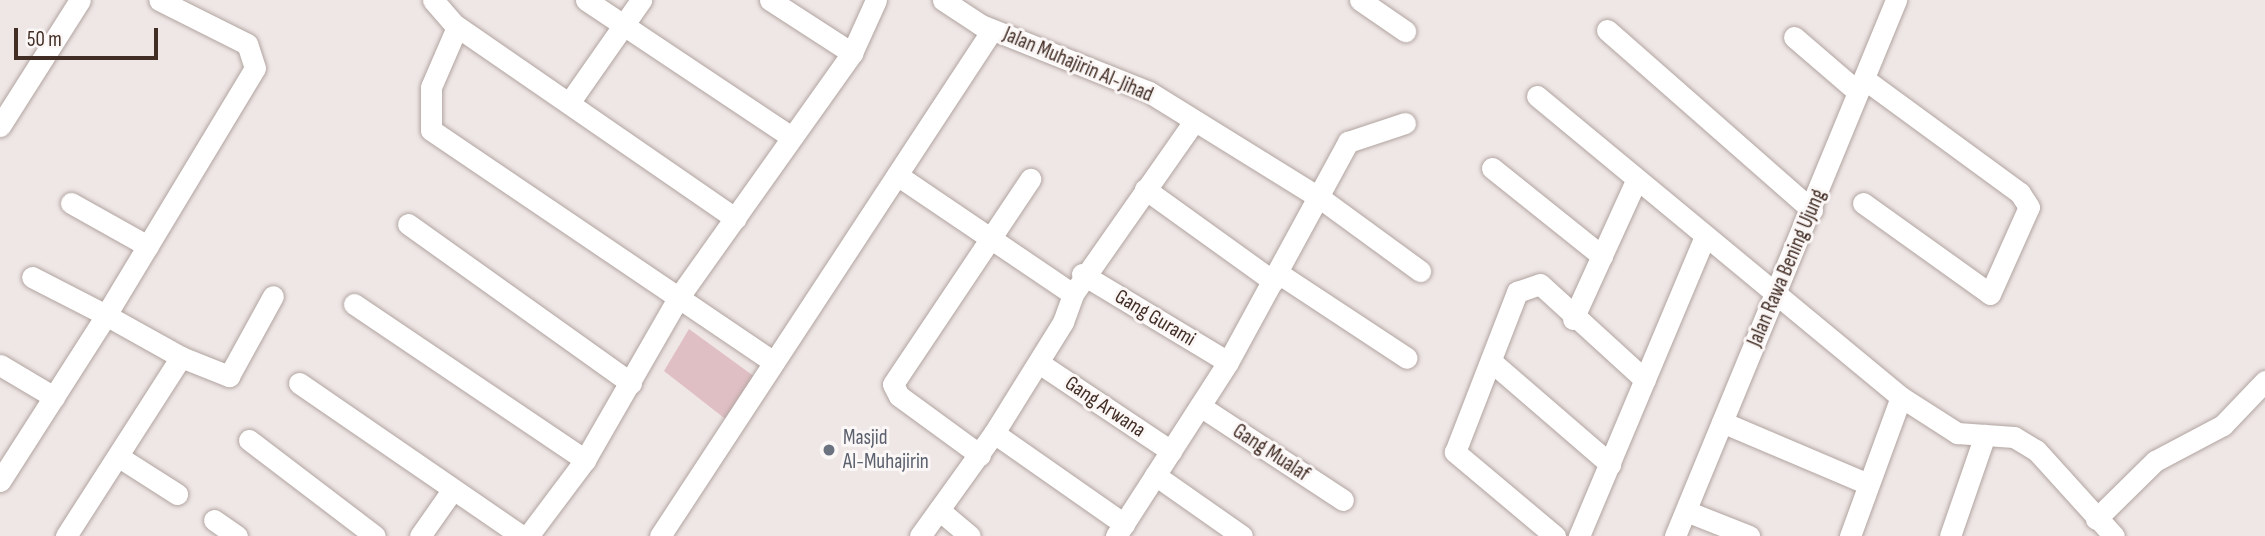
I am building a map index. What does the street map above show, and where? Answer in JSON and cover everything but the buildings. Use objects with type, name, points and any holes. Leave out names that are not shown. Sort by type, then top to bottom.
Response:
[{"type":"street","points":[[0,126],[80,0]]},
{"type":"street","points":[[0,481],[106,315],[255,68],[247,44],[159,0]]},
{"type":"street","points":[[433,0],[457,27],[736,219]]},
{"type":"street","points":[[586,0],[790,136]]},
{"type":"street","points":[[569,103],[641,0]]},
{"type":"street","points":[[770,0],[852,53]]},
{"type":"street","points":[[528,536],[585,460],[678,298],[736,219],[790,136],[852,53],[876,0]]},
{"type":"street","name":"Jalan Muhajirin Al-Jihad","points":[[943,0],[992,30],[1149,92],[1320,198],[1420,271]]},
{"type":"street","points":[[1360,0],[1405,31]]},
{"type":"street","name":"Jalan Rawa Bening Ujung","points":[[1675,536],[1812,210],[1896,0]]},
{"type":"street","points":[[457,27],[431,87],[431,130],[772,360]]},
{"type":"street","points":[[660,536],[772,360],[992,30]]},
{"type":"street","points":[[1607,30],[1812,210]]},
{"type":"street","points":[[1794,37],[2020,192],[2029,207],[1990,294],[1863,203]]},
{"type":"street","points":[[1537,96],[1773,298],[1901,397],[1957,433],[2014,438],[2036,450],[2114,536]]},
{"type":"street","points":[[920,536],[980,455],[1040,363],[1082,274],[1194,121]]},
{"type":"street","points":[[994,433],[1120,530],[1228,362],[1320,198],[1348,142],[1405,123]]},
{"type":"street","points":[[1492,168],[1601,257]]},
{"type":"street","points":[[897,175],[989,241],[1073,294]]},
{"type":"street","points":[[980,455],[899,396],[893,384],[1030,179]]},
{"type":"street","points":[[1573,319],[1636,180]]},
{"type":"street","points":[[1144,189],[1275,277],[1407,358]]},
{"type":"street","points":[[71,203],[148,246]]},
{"type":"street","points":[[408,224],[631,383]]},
{"type":"street","points":[[1579,536],[1704,239]]},
{"type":"street","name":"Gang Gurami","points":[[1082,274],[1228,362]]},
{"type":"street","points":[[32,277],[181,357],[229,376],[274,296]]},
{"type":"street","points":[[1555,536],[1455,452],[1493,363],[1517,292],[1527,284],[1540,284],[1573,319],[1645,380]]},
{"type":"street","points":[[354,304],[585,460]]},
{"type":"street","points":[[65,536],[119,457],[181,357]]},
{"type":"street","name":"Gang Arwana","points":[[1040,363],[1171,451]]},
{"type":"street","points":[[1493,363],[1610,464]]},
{"type":"street","points":[[0,365],[54,397]]},
{"type":"street","points":[[2096,519],[2155,461],[2223,425],[2265,381]]},
{"type":"street","points":[[299,383],[522,536]]},
{"type":"street","points":[[1850,536],[1901,397]]},
{"type":"street","name":"Gang Mualaf","points":[[1200,407],[1343,500]]},
{"type":"street","points":[[1723,422],[1868,484]]},
{"type":"street","points":[[1950,536],[1985,435]]},
{"type":"street","points":[[249,440],[375,536]]},
{"type":"street","points":[[119,457],[177,494]]},
{"type":"street","points":[[1155,475],[1242,536]]},
{"type":"street","points":[[420,536],[453,489]]},
{"type":"street","points":[[939,510],[970,536]]},
{"type":"street","points":[[1686,510],[1749,536]]},
{"type":"street","points":[[214,520],[237,536]]},
{"type":"shaded area","points":[[689,329],[755,377],[728,421],[664,371]]},
{"type":"place","name":"Masjid Al-Muhajirin","points":[[829,450]]}]
